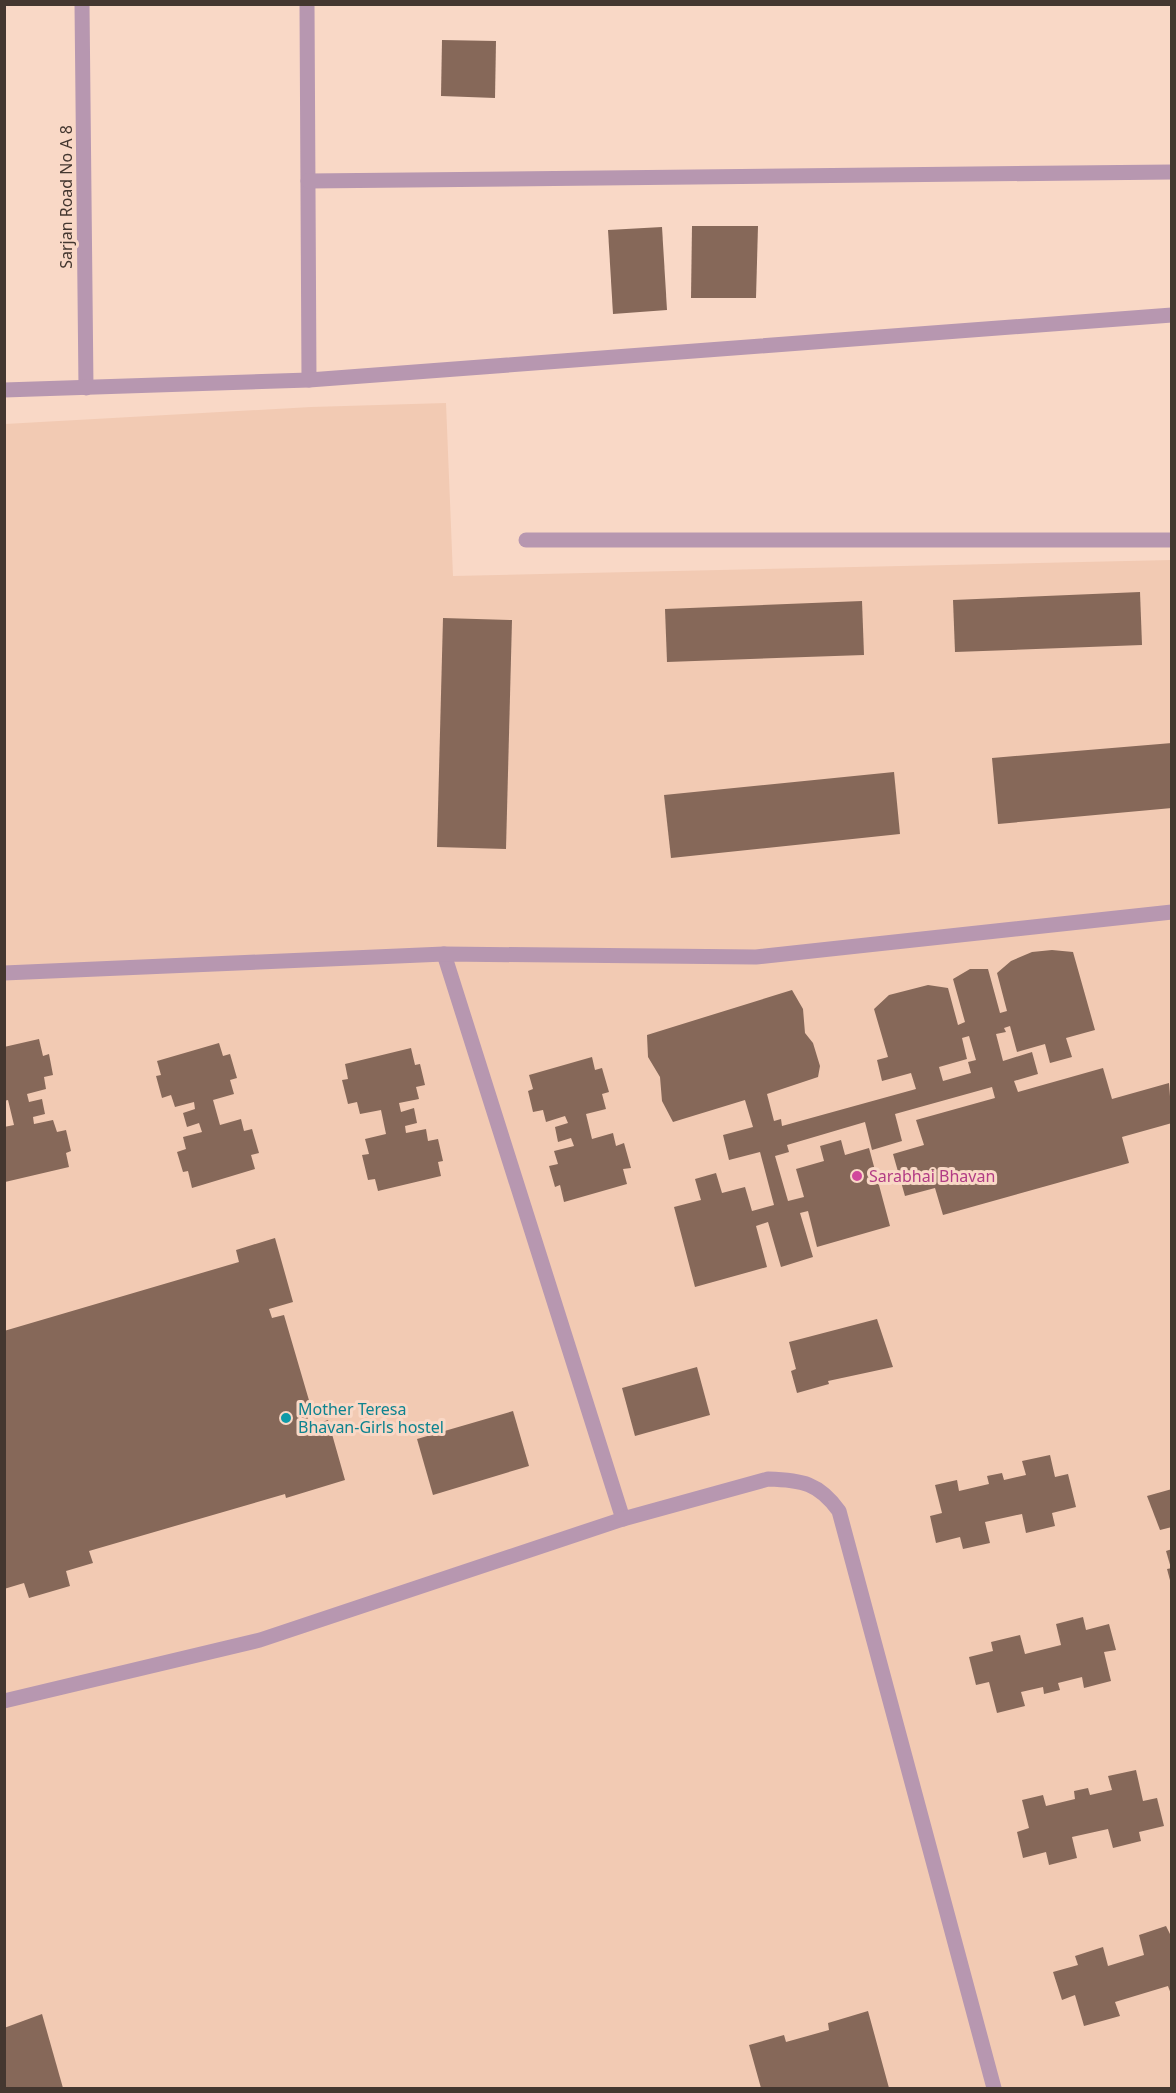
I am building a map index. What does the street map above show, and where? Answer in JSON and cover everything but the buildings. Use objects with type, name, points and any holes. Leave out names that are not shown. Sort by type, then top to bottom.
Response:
[{"type":"street","name":"Sarjan Road No A 8","points":[[82,4],[86,388]]},
{"type":"street","points":[[308,4],[309,380]]},
{"type":"street","points":[[308,181],[1172,172]]},
{"type":"street","points":[[4,390],[309,380],[1172,315]]},
{"type":"street","points":[[526,540],[1172,540]]},
{"type":"street","points":[[4,973],[444,954],[756,957],[1172,912]]},
{"type":"street","points":[[444,954],[623,1519]]},
{"type":"street","points":[[4,1701],[260,1640],[623,1519],[768,1479],[790,1479],[813,1485],[827,1495],[839,1511],[993,2088]]},
{"type":"shaded area","points":[[446,403],[453,576],[1171,560],[1171,2088],[5,2088],[5,424],[311,407]]},
{"type":"place","name":"Sarabhai Bhavan","points":[[857,1176]]},
{"type":"place","name":"Mother Teresa Bhavan-Girls hostel","points":[[286,1418]]}]
